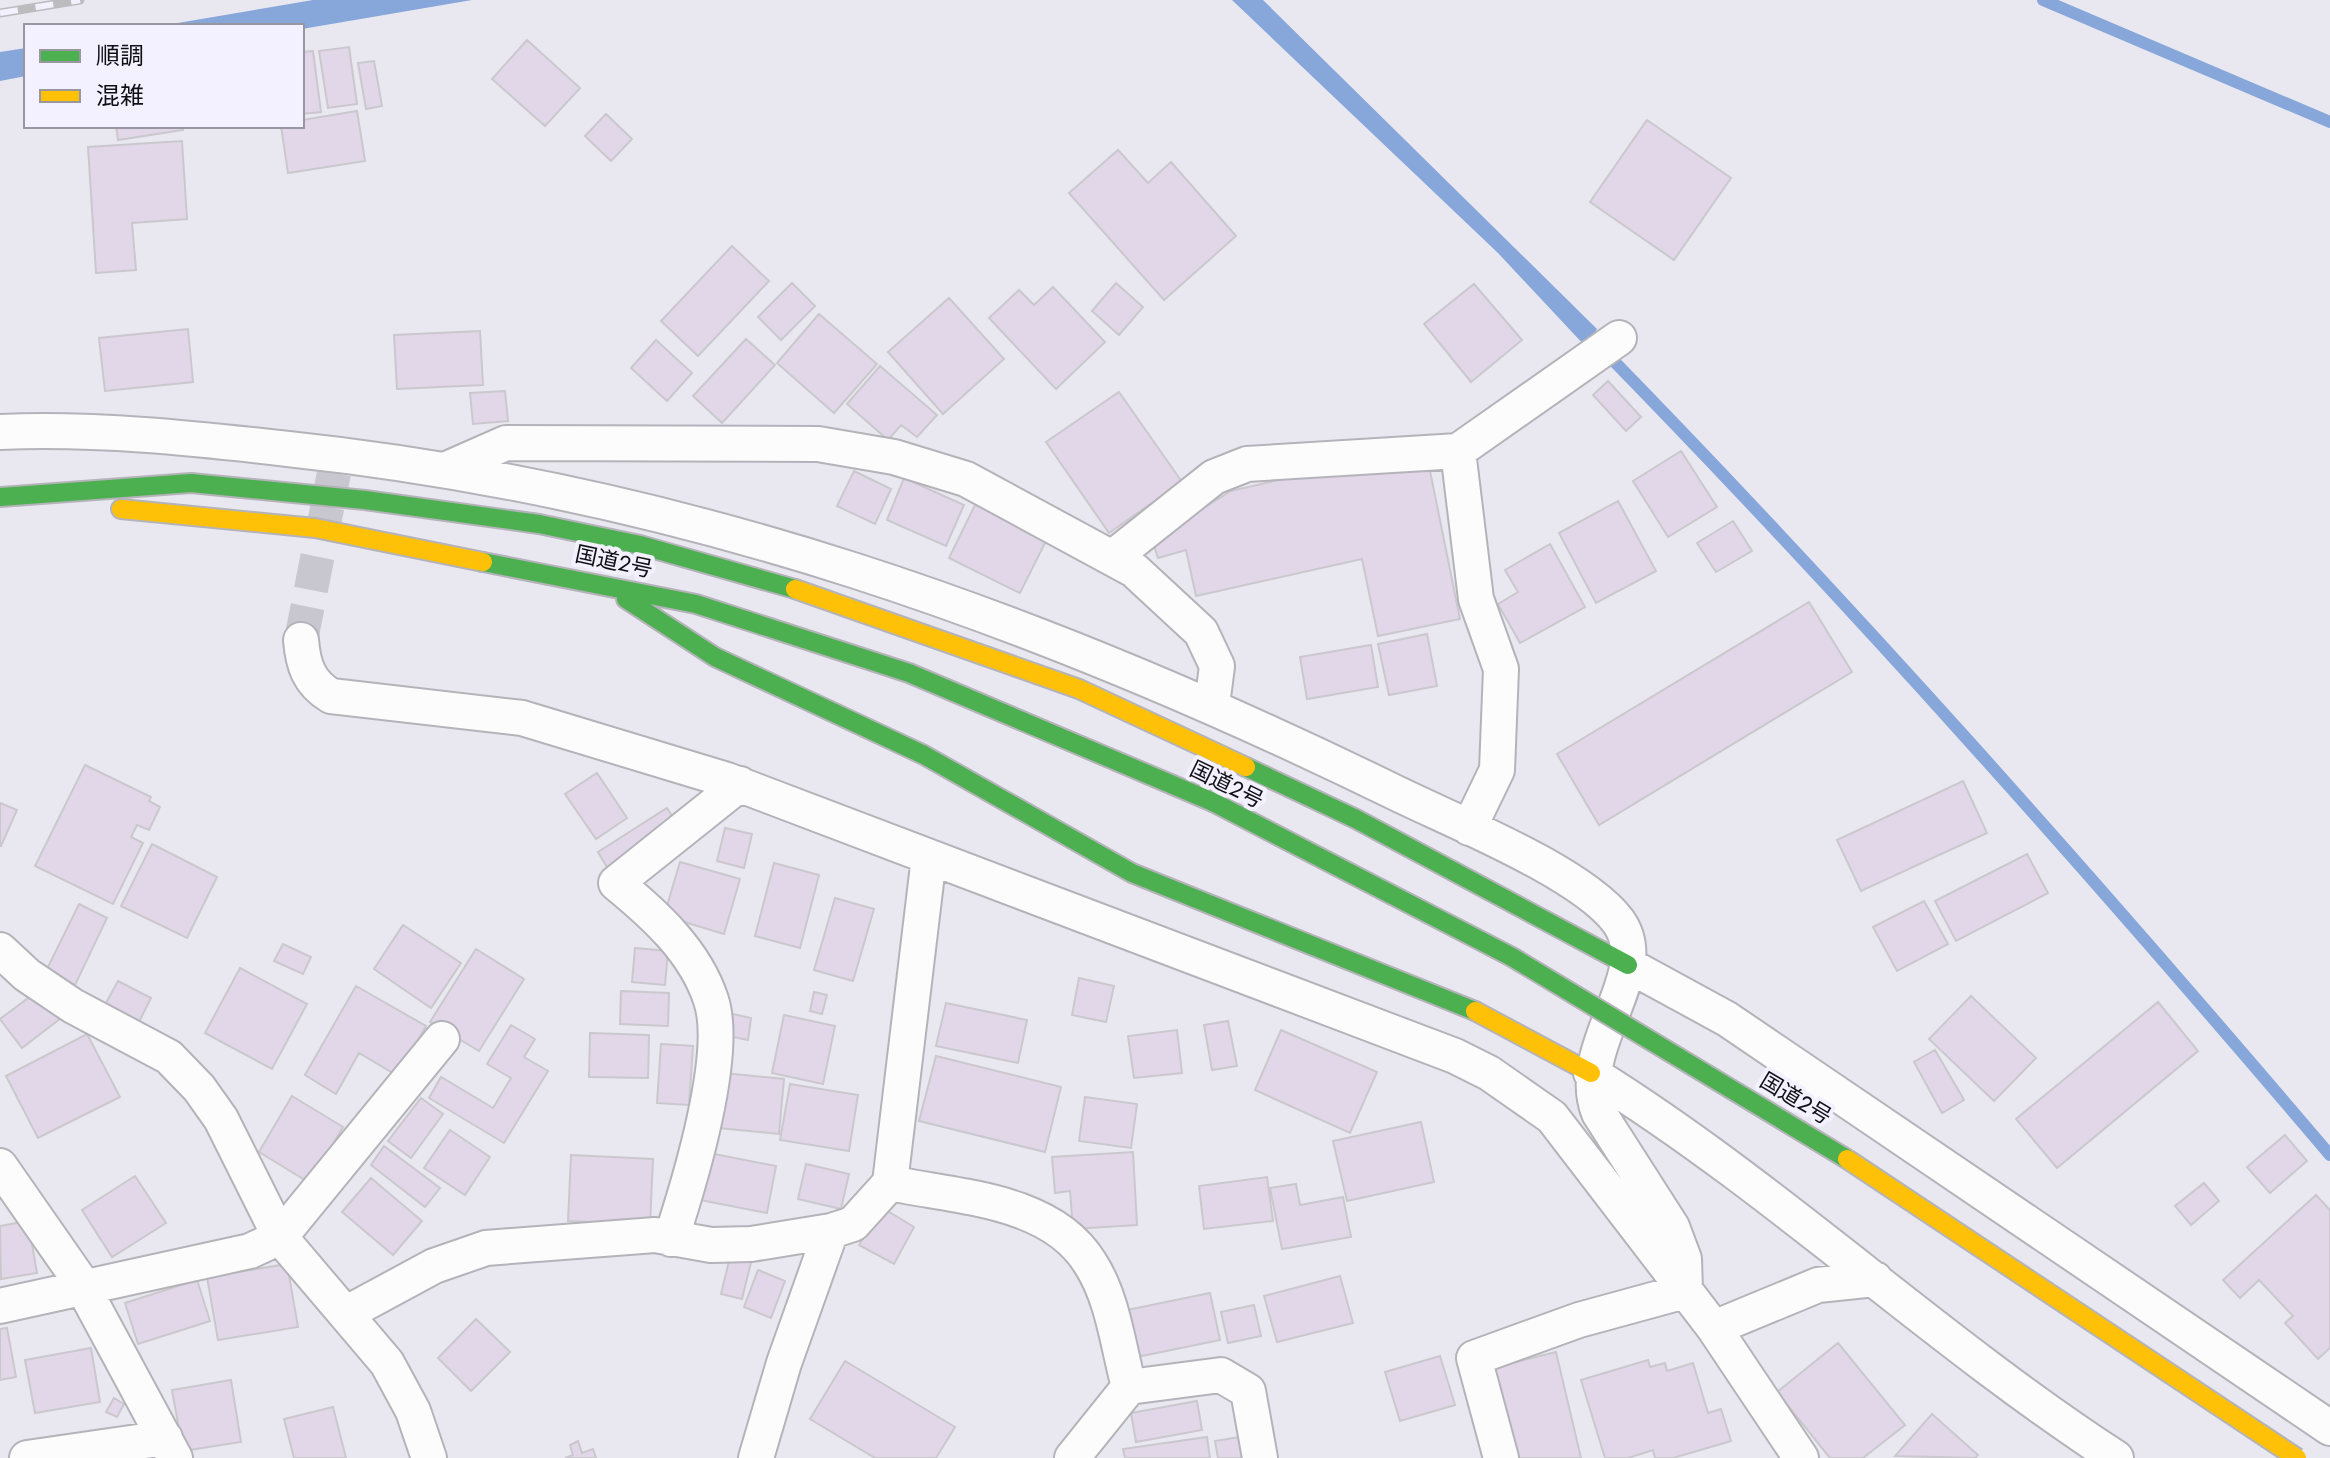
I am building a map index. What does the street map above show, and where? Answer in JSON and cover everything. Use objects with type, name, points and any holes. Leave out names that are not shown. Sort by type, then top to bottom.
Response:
[{"type":"highway","points":[[0,497],[191,483],[365,500],[539,524],[640,545],[774,582],[1079,689],[1356,819],[1628,965]]},
{"type":"highway","name":"国道2号","points":[[0,497],[315,528],[600,582],[696,604],[909,673],[1213,802],[1512,957],[1812,1136],[2297,1458]]},
{"type":"highway","points":[[600,582],[715,657],[924,755],[1132,873],[1484,1015],[1591,1073]]},
{"type":"street","points":[[1112,558],[1214,477],[1247,464],[1458,451],[1607,346]]},
{"type":"street","points":[[0,432],[161,435],[336,463],[447,469],[714,527],[840,563],[1040,635],[1212,705],[1469,828],[1587,890],[1620,923],[1629,945],[1628,965],[1591,1073],[1591,1092],[1599,1113],[1672,1227],[1684,1259],[1685,1291]]},
{"type":"street","points":[[447,469],[506,443],[818,444],[894,457],[966,479],[1134,570],[1201,632],[1217,666],[1212,705]]},
{"type":"street","points":[[1458,451],[1476,599],[1501,669],[1497,770],[1469,828]]},
{"type":"street","points":[[301,640],[309,675],[318,688],[331,696],[522,718],[740,784],[1455,1056],[1489,1073],[1552,1117],[1714,1328],[1801,1458]]},
{"type":"street","points":[[671,1239],[705,1115],[714,1041],[712,1004],[687,953],[647,908],[616,883],[740,784]]},
{"type":"street","points":[[347,1313],[434,1266],[486,1248],[655,1235],[711,1245],[751,1244],[831,1231],[853,1224],[890,1183],[929,857]]},
{"type":"street","points":[[0,950],[27,975],[73,1006],[169,1057],[199,1088],[221,1119],[280,1237],[347,1313],[402,1388],[429,1458]]},
{"type":"street","points":[[1628,965],[1727,1019],[2330,1428]]},
{"type":"street","points":[[0,1306],[250,1251],[280,1237],[442,1039]]},
{"type":"street","points":[[1591,1073],[1668,1121],[1875,1279],[1953,1344],[2116,1458]]},
{"type":"street","points":[[0,1166],[78,1278],[170,1448],[27,1458]]},
{"type":"street","points":[[890,1183],[1028,1212],[1062,1230],[1090,1262],[1107,1300],[1129,1387]]},
{"type":"street","points":[[756,1458],[784,1363],[831,1231]]},
{"type":"street","points":[[1714,1328],[1818,1285],[1875,1279]]},
{"type":"street","points":[[1501,1458],[1474,1358],[1579,1320],[1685,1291]]},
{"type":"street","points":[[1072,1458],[1129,1387],[1221,1375],[1248,1391],[1260,1458]]},
{"type":"water","points":[[313,0],[472,0],[304,29],[304,24],[172,24]]},
{"type":"water","points":[[1232,0],[1263,0],[1597,329],[1586,347],[1498,253]]},
{"type":"water","points":[[24,48],[24,76],[0,81],[0,52]]},
{"type":"building","points":[[527,40],[580,88],[545,126],[492,79]]},
{"type":"building","points":[[349,47],[357,104],[328,108],[319,51]]},
{"type":"building","points":[[313,51],[321,112],[304,114],[304,52]]},
{"type":"building","points":[[374,61],[382,106],[366,109],[358,63]]},
{"type":"building","points":[[357,111],[365,161],[288,173],[281,128],[304,128],[304,120]]},
{"type":"building","points":[[606,114],[632,139],[611,161],[585,136]]},
{"type":"building","points":[[1647,120],[1731,178],[1674,260],[1590,202]]},
{"type":"building","points":[[116,128],[183,130],[118,140]]},
{"type":"building","points":[[182,141],[187,219],[132,223],[136,270],[96,273],[88,147]]},
{"type":"building","points":[[1118,150],[1148,183],[1171,162],[1236,236],[1164,300],[1069,193]]},
{"type":"building","points":[[732,246],[769,281],[698,356],[661,321]]},
{"type":"building","points":[[792,283],[815,306],[781,340],[758,317]]},
{"type":"building","points":[[1116,283],[1143,307],[1119,335],[1092,311]]},
{"type":"building","points":[[1474,284],[1522,340],[1471,382],[1424,324]]},
{"type":"building","points":[[1053,287],[1105,342],[1056,389],[989,318],[1019,290],[1034,305]]},
{"type":"building","points":[[949,298],[1004,359],[943,414],[888,352]]},
{"type":"building","points":[[819,314],[877,364],[834,413],[777,363]]},
{"type":"building","points":[[188,329],[193,382],[105,391],[99,338]]},
{"type":"building","points":[[480,331],[483,385],[397,389],[394,335]]},
{"type":"building","points":[[746,339],[775,365],[722,423],[693,396]]},
{"type":"building","points":[[656,340],[692,373],[667,401],[631,368]]},
{"type":"building","points":[[880,366],[937,415],[917,437],[901,425],[888,440],[847,404]]},
{"type":"building","points":[[1608,381],[1641,417],[1626,431],[1593,395]]},
{"type":"building","points":[[505,391],[508,421],[473,424],[470,393]]},
{"type":"building","points":[[1119,392],[1182,482],[1109,533],[1046,442]]},
{"type":"building","points":[[1681,451],[1717,507],[1668,537],[1633,481]]},
{"type":"building","points":[[854,471],[891,489],[875,524],[837,506]]},
{"type":"building","points":[[1430,471],[1460,619],[1378,636],[1362,559],[1196,596],[1186,550],[1158,558],[1152,540],[1231,491],[1305,474]]},
{"type":"building","points":[[904,478],[964,505],[946,546],[887,520]]},
{"type":"building","points":[[977,501],[1048,537],[1020,593],[949,558]]},
{"type":"building","points":[[1618,501],[1656,571],[1596,603],[1559,533]]},
{"type":"building","points":[[1733,521],[1752,551],[1716,572],[1697,543]]},
{"type":"building","points":[[1550,544],[1585,607],[1520,643],[1498,604],[1518,592],[1505,570]]},
{"type":"building","points":[[1809,602],[1852,672],[1599,825],[1557,754]]},
{"type":"building","points":[[1427,634],[1437,686],[1389,695],[1378,644]]},
{"type":"building","points":[[1371,645],[1378,687],[1307,699],[1300,657]]},
{"type":"building","points":[[85,765],[151,797],[149,801],[160,807],[149,830],[137,825],[131,837],[143,843],[113,904],[35,866]]},
{"type":"building","points":[[597,773],[627,818],[596,839],[565,794]]},
{"type":"building","points":[[1963,781],[1987,833],[1861,891],[1837,840]]},
{"type":"building","points":[[0,803],[17,810],[1,846],[0,846]]},
{"type":"building","points":[[667,808],[681,830],[611,874],[598,852]]},
{"type":"building","points":[[725,828],[752,834],[744,868],[717,861]]},
{"type":"building","points":[[152,844],[217,877],[187,938],[121,906]]},
{"type":"building","points":[[2027,854],[2048,893],[1956,941],[1935,901]]},
{"type":"building","points":[[680,862],[740,879],[724,934],[664,916]]},
{"type":"building","points":[[774,863],[819,875],[800,948],[755,936]]},
{"type":"building","points":[[835,898],[874,909],[853,981],[814,970]]},
{"type":"building","points":[[1924,901],[1948,944],[1897,971],[1873,927]]},
{"type":"building","points":[[79,904],[107,918],[75,985],[46,971]]},
{"type":"building","points":[[403,925],[461,963],[431,1008],[374,969]]},
{"type":"building","points":[[283,944],[311,957],[303,974],[274,961]]},
{"type":"building","points":[[635,948],[668,951],[665,985],[632,982]]},
{"type":"building","points":[[476,949],[524,979],[479,1051],[430,1022]]},
{"type":"building","points":[[240,968],[307,1004],[272,1069],[205,1033]]},
{"type":"building","points":[[1079,978],[1114,986],[1106,1022],[1072,1015]]},
{"type":"building","points":[[118,981],[151,998],[135,1030],[101,1012]]},
{"type":"building","points":[[356,986],[426,1026],[398,1076],[359,1053],[336,1094],[305,1075]]},
{"type":"building","points":[[39,990],[61,1018],[22,1048],[0,1019]]},
{"type":"building","points":[[621,991],[669,993],[668,1026],[620,1024]]},
{"type":"building","points":[[814,992],[827,995],[822,1014],[810,1011]]},
{"type":"building","points":[[1971,996],[2036,1058],[1994,1101],[1929,1039]]},
{"type":"building","points":[[2158,1002],[2198,1051],[2057,1168],[2016,1119]]},
{"type":"building","points":[[946,1003],[1027,1020],[1018,1063],[936,1046]]},
{"type":"building","points":[[728,1013],[751,1018],[748,1040],[724,1035]]},
{"type":"building","points":[[784,1015],[835,1026],[823,1084],[772,1073]]},
{"type":"building","points":[[1228,1021],[1237,1066],[1212,1070],[1204,1025]]},
{"type":"building","points":[[511,1025],[535,1039],[524,1057],[548,1071],[504,1143],[429,1098],[441,1077],[493,1108],[511,1078],[487,1064]]},
{"type":"building","points":[[1177,1030],[1182,1073],[1134,1078],[1128,1036]]},
{"type":"building","points":[[1281,1030],[1377,1072],[1350,1133],[1255,1090]]},
{"type":"building","points":[[590,1033],[649,1035],[648,1078],[589,1077]]},
{"type":"building","points":[[87,1034],[120,1097],[38,1138],[6,1076]]},
{"type":"building","points":[[661,1044],[693,1046],[689,1105],[657,1103]]},
{"type":"building","points":[[1935,1050],[1964,1100],[1942,1113],[1914,1062]]},
{"type":"building","points":[[936,1056],[1061,1087],[1045,1152],[919,1121]]},
{"type":"building","points":[[724,1073],[784,1079],[779,1134],[719,1128]]},
{"type":"building","points":[[790,1084],[858,1095],[849,1151],[780,1140]]},
{"type":"building","points":[[292,1096],[343,1127],[310,1183],[259,1152]]},
{"type":"building","points":[[1085,1097],[1137,1104],[1131,1148],[1079,1141]]},
{"type":"building","points":[[421,1098],[443,1114],[411,1158],[388,1141]]},
{"type":"building","points":[[1421,1122],[1434,1182],[1347,1201],[1333,1141]]},
{"type":"building","points":[[450,1130],[490,1157],[465,1195],[424,1168]]},
{"type":"building","points":[[2285,1135],[2307,1161],[2270,1193],[2247,1167]]},
{"type":"building","points":[[384,1146],[440,1188],[425,1207],[371,1165]]},
{"type":"building","points":[[704,1152],[776,1166],[767,1213],[695,1199]]},
{"type":"building","points":[[1133,1152],[1137,1225],[1073,1229],[1070,1191],[1055,1193],[1052,1157]]},
{"type":"building","points":[[571,1155],[653,1159],[650,1225],[568,1221]]},
{"type":"building","points":[[806,1164],[849,1174],[841,1209],[798,1199]]},
{"type":"building","points":[[135,1176],[166,1223],[112,1257],[82,1210]]},
{"type":"building","points":[[1267,1177],[1273,1221],[1204,1229],[1199,1186]]},
{"type":"building","points":[[371,1178],[422,1221],[393,1255],[342,1212]]},
{"type":"building","points":[[2204,1183],[2219,1201],[2191,1225],[2175,1206]]},
{"type":"building","points":[[1296,1184],[1300,1205],[1343,1197],[1351,1237],[1282,1249],[1270,1188]]},
{"type":"building","points":[[2316,1195],[2330,1210],[2330,1348],[2318,1359],[2285,1323],[2293,1316],[2259,1280],[2240,1298],[2223,1280]]},
{"type":"building","points":[[881,1207],[914,1227],[894,1264],[859,1245]]},
{"type":"building","points":[[28,1221],[37,1273],[1,1279],[0,1226]]},
{"type":"building","points":[[731,1253],[752,1258],[742,1299],[721,1294]]},
{"type":"building","points":[[287,1264],[298,1327],[218,1340],[207,1277]]},
{"type":"building","points":[[758,1270],[785,1281],[771,1318],[744,1307]]},
{"type":"building","points":[[1340,1276],[1353,1323],[1277,1342],[1264,1296]]},
{"type":"building","points":[[197,1280],[210,1321],[138,1344],[125,1303]]},
{"type":"building","points":[[1210,1293],[1220,1340],[1137,1357],[1127,1310]]},
{"type":"building","points":[[1254,1305],[1261,1336],[1228,1343],[1221,1312]]},
{"type":"building","points":[[476,1319],[510,1352],[471,1391],[438,1358]]},
{"type":"building","points":[[7,1328],[16,1377],[0,1380],[0,1329]]},
{"type":"building","points":[[1838,1343],[1905,1425],[1863,1458],[1830,1458],[1777,1392]]},
{"type":"building","points":[[91,1348],[100,1402],[35,1413],[25,1360]]},
{"type":"building","points":[[1556,1352],[1581,1458],[1517,1458],[1495,1367]]},
{"type":"building","points":[[1440,1356],[1455,1405],[1400,1421],[1385,1372]]},
{"type":"building","points":[[1648,1360],[1650,1367],[1665,1363],[1667,1371],[1693,1363],[1708,1413],[1721,1409],[1731,1441],[1673,1458],[1655,1458],[1653,1450],[1628,1458],[1605,1458],[1581,1380]]},
{"type":"building","points":[[845,1361],[955,1427],[936,1458],[875,1458],[810,1419]]},
{"type":"building","points":[[231,1380],[241,1442],[183,1451],[172,1390]]},
{"type":"building","points":[[114,1398],[124,1404],[117,1417],[106,1412]]},
{"type":"building","points":[[1197,1401],[1202,1430],[1136,1442],[1131,1413]]},
{"type":"building","points":[[333,1407],[346,1458],[294,1458],[284,1419]]},
{"type":"building","points":[[1932,1414],[1978,1455],[1975,1458],[1895,1456]]},
{"type":"building","points":[[1251,1435],[1255,1458],[1218,1458],[1215,1441]]},
{"type":"building","points":[[1207,1437],[1210,1458],[1125,1458],[1123,1449]]},
{"type":"building","points":[[578,1441],[582,1453],[593,1449],[596,1458],[565,1458],[573,1455],[570,1445]]},
{"type":"waterway","points":[[2043,0],[2330,122]]},
{"type":"waterway","points":[[1605,352],[1792,548],[1974,747],[2330,1155]]},
{"type":"tunnel","points":[[301,640],[334,473]]},
{"type":"railway","points":[[0,13],[80,0]]},
{"type":"traffic: fast","points":[[0,497],[191,483],[365,500],[539,524],[640,545],[795,589]]},
{"type":"traffic: fast","points":[[483,562],[696,604],[909,673],[1213,802]]},
{"type":"traffic: fast","points":[[626,599],[715,657],[924,755],[1132,873],[1475,1011]]},
{"type":"traffic: fast","points":[[1246,767],[1356,819],[1628,965]]},
{"type":"traffic: fast","points":[[1213,802],[1512,957],[1847,1159]]},
{"type":"traffic: slow","points":[[121,509],[315,528],[483,562]]},
{"type":"traffic: slow","points":[[795,589],[1079,689],[1246,767]]},
{"type":"traffic: slow","points":[[1475,1011],[1591,1073]]},
{"type":"traffic: slow","points":[[1847,1159],[2297,1458]]}]
